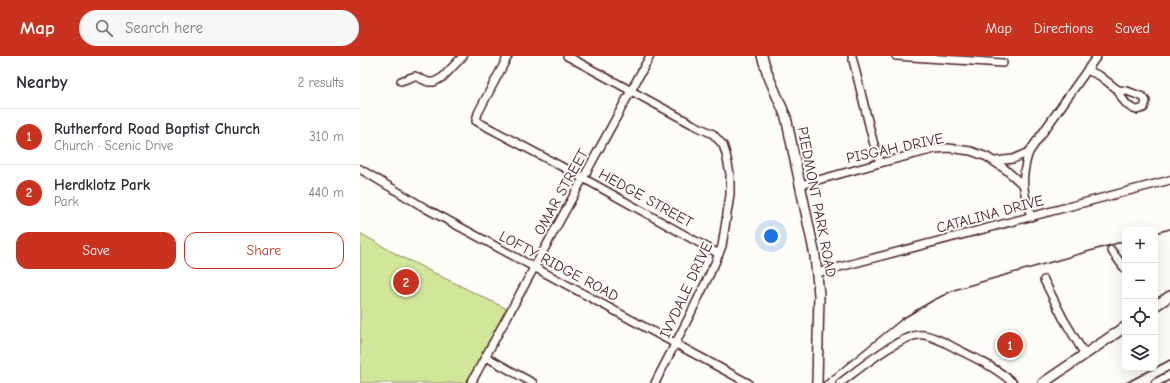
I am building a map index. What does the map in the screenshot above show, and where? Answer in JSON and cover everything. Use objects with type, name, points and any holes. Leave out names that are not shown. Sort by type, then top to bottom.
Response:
[{"type":"street","points":[[401,81],[415,76],[428,82],[434,82],[443,77],[463,56]]},
{"type":"street","name":"HEDGE STREET","points":[[508,56],[478,113],[476,121],[583,178],[719,254]]},
{"type":"street","name":"IVYDALE DRIVE","points":[[568,56],[713,134],[723,145],[729,164],[730,180],[727,219],[723,242],[719,254],[698,299],[654,383]]},
{"type":"street","name":"OMAR STREET","points":[[471,383],[650,56]]},
{"type":"street","name":"PIEDMONT PARK ROAD","points":[[762,56],[768,75],[786,117],[817,273],[819,295],[816,383]]},
{"type":"street","points":[[852,56],[880,163]]},
{"type":"street","points":[[896,56],[1003,63]]},
{"type":"street","points":[[1031,217],[1022,185],[1025,163],[1029,152],[1097,56]]},
{"type":"street","points":[[1087,70],[1100,76],[1118,90]]},
{"type":"street","name":"PISGAH DRIVE","points":[[800,185],[935,149],[948,148],[971,152],[995,161],[1022,185]]},
{"type":"street","name":"PISGAH DRIVE","points":[[995,161],[1013,159],[1029,152]]},
{"type":"street","name":"LOFTY RIDGE ROAD","points":[[360,169],[425,208],[748,383]]},
{"type":"street","name":"CATALINA DRIVE","points":[[817,273],[1170,180]]},
{"type":"street","points":[[1111,250],[1122,265]]},
{"type":"street","points":[[1044,280],[1063,318],[1085,355]]},
{"type":"street","points":[[1158,304],[1170,296]]},
{"type":"street","points":[[1043,383],[1122,329]]},
{"type":"street","points":[[840,383],[898,342],[909,337],[920,335],[931,336],[974,357],[992,367],[1013,383]]},
{"type":"street","points":[[486,357],[533,383]]},
{"type":"street","points":[[1155,383],[1170,375]]},
{"type":"green space","points":[[360,233],[396,254],[509,310],[467,383],[360,383]]},
{"type":"railway","points":[[1158,232],[1170,229]]},
{"type":"railway","points":[[823,383],[902,319],[954,290],[1122,242]]},
{"type":"railway","points":[[1126,383],[1170,360]]},
{"type":"place","name":"Herdklotz Park","points":[[406,282]]},
{"type":"place","name":"Rutherford Road Baptist Church","points":[[1010,345]]}]
